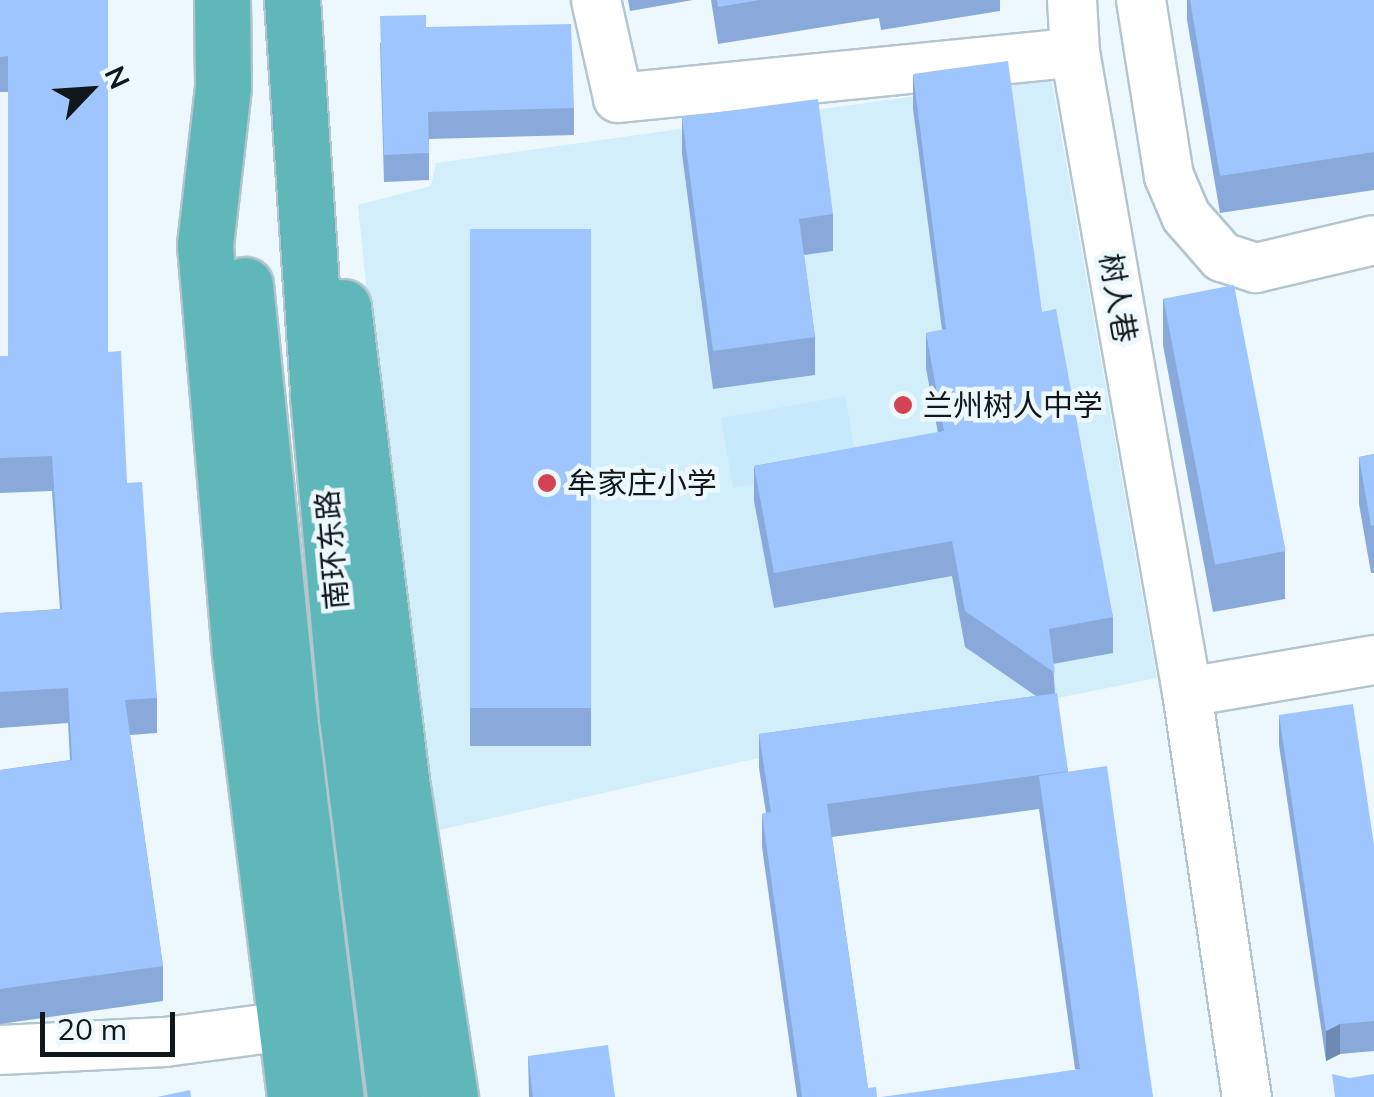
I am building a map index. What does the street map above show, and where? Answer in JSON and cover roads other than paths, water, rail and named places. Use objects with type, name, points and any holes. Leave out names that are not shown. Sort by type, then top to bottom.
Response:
[{"type":"highway","name":"南环东路","points":[[222,0],[223,87],[286,692],[336,1097]]},
{"type":"highway","name":"南环东路","points":[[292,0],[318,396],[347,717],[395,1097]]},
{"type":"highway","name":"南环东路","points":[[223,87],[205,245],[242,674],[294,1097]]},
{"type":"highway","points":[[301,124],[350,338],[403,793],[450,1097]]},
{"type":"street","points":[[596,0],[618,98],[1075,52]]},
{"type":"street","name":"树人巷","points":[[1072,0],[1075,52],[1187,692],[1246,1097]]},
{"type":"street","points":[[1142,0],[1169,176],[1186,216],[1222,257],[1256,268],[1374,240]]},
{"type":"street","points":[[1187,692],[1374,660]]},
{"type":"street","points":[[0,1050],[165,1042],[286,1026]]},
{"type":"place","name":"兰州树人中学","points":[[903,405]]},
{"type":"place","name":"牟家庄小学","points":[[547,483]]}]
